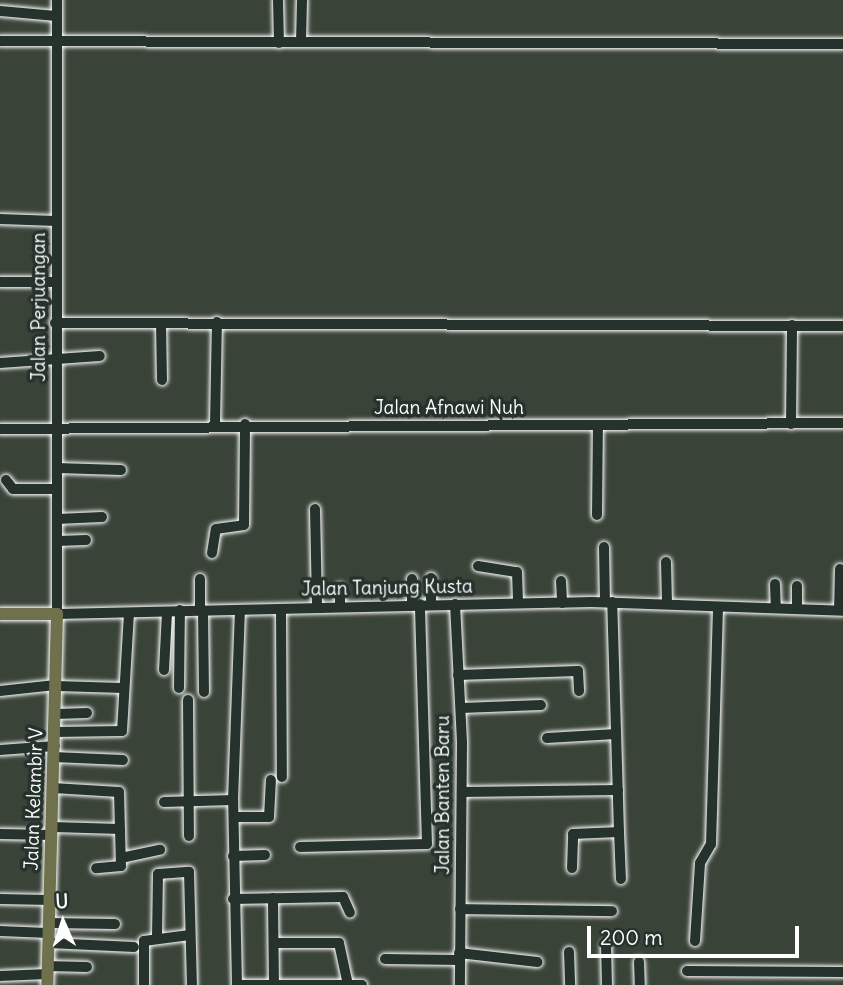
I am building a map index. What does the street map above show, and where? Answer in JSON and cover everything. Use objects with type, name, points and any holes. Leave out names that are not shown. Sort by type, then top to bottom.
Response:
[{"type":"main road","points":[[0,614],[57,614]]},
{"type":"main road","name":"Jalan Kelambir V","points":[[47,975],[57,614]]},
{"type":"street","name":"Jalan Perjuangan","points":[[57,0],[57,614]]},
{"type":"street","points":[[278,0],[279,43]]},
{"type":"street","points":[[301,42],[302,0]]},
{"type":"street","points":[[0,11],[57,16]]},
{"type":"street","points":[[0,41],[843,44]]},
{"type":"street","points":[[0,219],[56,221]]},
{"type":"street","points":[[0,282],[56,282]]},
{"type":"street","points":[[215,424],[217,322]]},
{"type":"street","points":[[55,323],[843,326]]},
{"type":"street","points":[[161,323],[162,380]]},
{"type":"street","points":[[792,325],[792,424]]},
{"type":"street","points":[[0,363],[56,364],[100,356]]},
{"type":"street","name":"Jalan Afnawi Nuh","points":[[0,429],[215,424],[598,426],[843,423]]},
{"type":"street","points":[[212,553],[216,529],[244,525],[245,424]]},
{"type":"street","points":[[597,514],[598,426]]},
{"type":"street","points":[[57,468],[121,470]]},
{"type":"street","points":[[6,480],[13,489],[57,489]]},
{"type":"street","points":[[315,509],[317,607]]},
{"type":"street","points":[[57,519],[102,517]]},
{"type":"street","points":[[57,541],[86,540]]},
{"type":"street","points":[[604,547],[616,734],[621,878]]},
{"type":"street","points":[[666,562],[667,604]]},
{"type":"street","points":[[478,566],[517,572],[518,603]]},
{"type":"street","points":[[840,569],[841,610]]},
{"type":"street","points":[[421,604],[431,578]]},
{"type":"street","points":[[200,579],[204,692]]},
{"type":"street","points":[[300,847],[427,844],[421,604],[412,579]]},
{"type":"street","points":[[561,581],[562,603]]},
{"type":"street","points":[[775,584],[776,608]]},
{"type":"street","points":[[797,586],[797,609]]},
{"type":"street","points":[[340,588],[340,607]]},
{"type":"street","name":"Jalan Tanjung Kusta","points":[[57,614],[609,602],[841,610]]},
{"type":"street","name":"Jalan Banten Baru","points":[[455,604],[461,708],[460,985]]},
{"type":"street","points":[[695,941],[700,863],[710,844],[718,607]]},
{"type":"street","points":[[233,817],[269,817],[277,778],[281,608]]},
{"type":"street","points":[[179,688],[180,610]]},
{"type":"street","points":[[240,610],[233,800],[233,899],[239,985],[362,985]]},
{"type":"street","points":[[164,670],[167,613]]},
{"type":"street","points":[[0,750],[55,745],[121,732],[129,614]]},
{"type":"street","points":[[458,675],[578,668],[579,691]]},
{"type":"street","points":[[0,691],[56,686],[123,688]]},
{"type":"street","points":[[188,700],[189,836]]},
{"type":"street","points":[[461,708],[541,705]]},
{"type":"street","points":[[56,715],[87,713]]},
{"type":"street","points":[[547,738],[616,734]]},
{"type":"street","points":[[55,745],[123,760]]},
{"type":"street","points":[[53,788],[116,789],[120,868],[96,868]]},
{"type":"street","points":[[462,792],[618,790]]},
{"type":"street","points":[[164,802],[233,800]]},
{"type":"street","points":[[0,834],[120,829]]},
{"type":"street","points":[[572,868],[573,834],[619,832]]},
{"type":"street","points":[[121,858],[160,850]]},
{"type":"street","points":[[233,856],[265,855]]},
{"type":"street","points":[[157,937],[157,877],[166,871],[191,874],[192,985]]},
{"type":"street","points":[[233,899],[343,897],[351,913]]},
{"type":"street","points":[[273,898],[274,985]]},
{"type":"street","points":[[0,899],[49,901]]},
{"type":"street","points":[[460,909],[612,911]]},
{"type":"street","points":[[48,933],[115,924]]},
{"type":"street","points":[[0,931],[48,933],[134,947]]},
{"type":"street","points":[[144,985],[143,944],[157,937],[190,935]]},
{"type":"street","points":[[275,943],[339,943],[348,985]]},
{"type":"street","points":[[606,945],[607,985]]},
{"type":"street","points":[[569,952],[570,985]]},
{"type":"street","points":[[385,959],[459,956],[537,962]]},
{"type":"street","points":[[639,962],[640,985]]},
{"type":"street","points":[[0,976],[47,975],[87,967]]},
{"type":"street","points":[[687,971],[843,972]]}]
